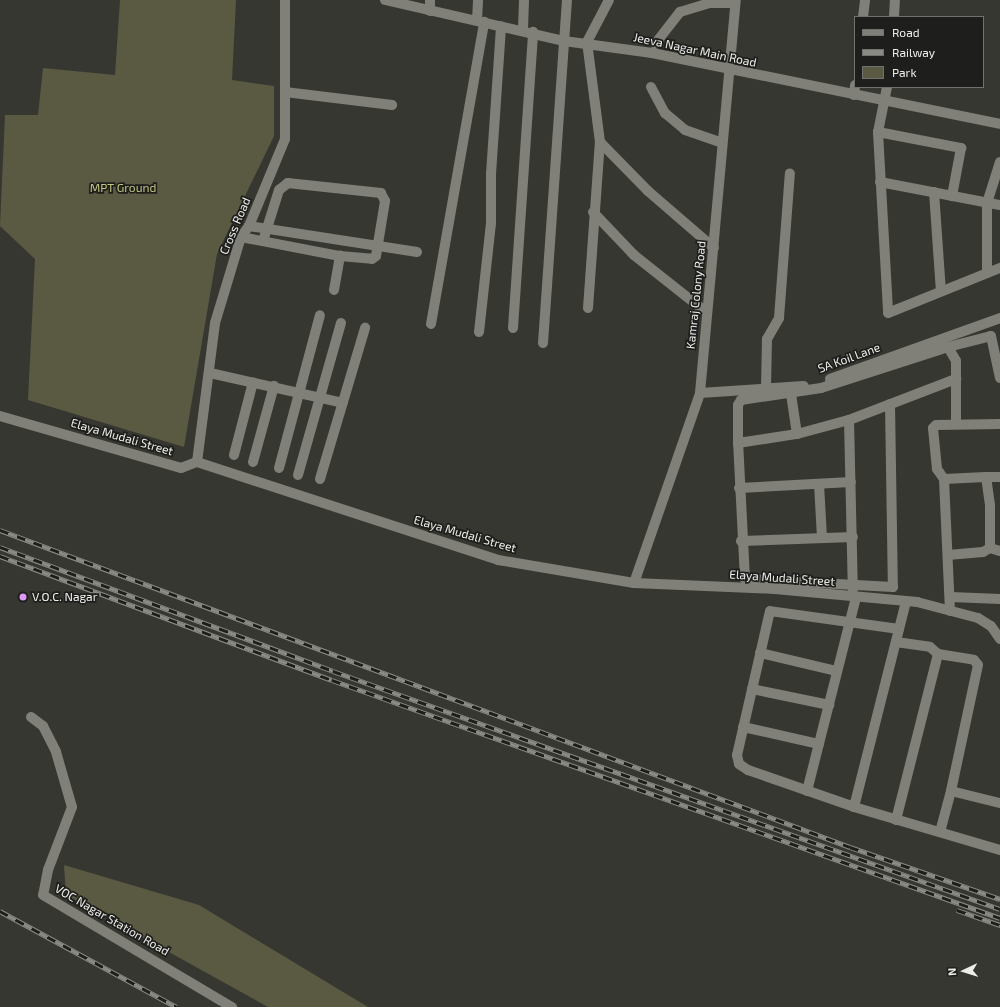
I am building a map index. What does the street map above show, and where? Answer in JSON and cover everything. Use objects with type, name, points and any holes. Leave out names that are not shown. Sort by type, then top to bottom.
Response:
[{"type":"street","name":"Cross Road","points":[[197,462],[210,373],[215,323],[241,237],[249,226],[285,139],[285,0]]},
{"type":"street","name":"Jeeva Nagar Main Road","points":[[384,0],[501,26],[528,30],[564,41],[587,42],[1000,124]]},
{"type":"street","points":[[430,0],[430,11]]},
{"type":"street","points":[[432,324],[481,21],[478,0]]},
{"type":"street","points":[[513,328],[528,30],[524,0]]},
{"type":"street","points":[[543,343],[567,0]]},
{"type":"street","points":[[588,308],[593,212],[600,142],[587,42],[609,0]]},
{"type":"street","points":[[863,16],[865,0]]},
{"type":"street","points":[[894,16],[895,0]]},
{"type":"street","points":[[655,44],[680,12],[709,3],[736,1]]},
{"type":"street","name":"Kamraj Colony Road","points":[[634,583],[700,393],[706,312],[714,248],[722,143],[731,71],[736,1]]},
{"type":"street","points":[[479,332],[491,223],[491,174],[501,26]]},
{"type":"street","points":[[651,87],[665,113],[685,130],[722,143]]},
{"type":"street","points":[[854,95],[855,88]]},
{"type":"street","points":[[887,88],[878,132],[888,312],[1000,268]]},
{"type":"street","points":[[285,92],[392,105]]},
{"type":"street","points":[[878,132],[961,148],[952,196]]},
{"type":"street","points":[[600,142],[648,191],[714,248]]},
{"type":"street","points":[[987,273],[986,203],[1000,162]]},
{"type":"street","points":[[766,388],[767,339],[778,318],[790,172]]},
{"type":"street","points":[[880,182],[1000,205]]},
{"type":"street","points":[[241,237],[340,256],[372,259],[385,201],[381,194],[288,183],[279,190],[263,241]]},
{"type":"street","points":[[934,192],[941,291]]},
{"type":"street","points":[[593,212],[634,255],[706,312]]},
{"type":"street","points":[[249,226],[417,252]]},
{"type":"street","points":[[334,290],[340,256]]},
{"type":"street","points":[[279,468],[320,315]]},
{"type":"street","name":"SA Koil Lane","points":[[700,393],[811,386],[1000,318]]},
{"type":"street","points":[[298,475],[341,323]]},
{"type":"street","points":[[320,479],[365,328]]},
{"type":"street","points":[[890,404],[894,586],[747,581],[743,576],[741,541],[738,402],[821,388],[948,347],[995,335],[1000,378]]},
{"type":"street","points":[[948,347],[956,361],[956,424]]},
{"type":"street","points":[[210,373],[274,386],[343,403]]},
{"type":"street","points":[[738,443],[797,434],[849,420],[956,379]]},
{"type":"street","points":[[234,455],[253,382]]},
{"type":"street","points":[[253,462],[274,386]]},
{"type":"street","points":[[791,394],[797,434]]},
{"type":"street","name":"Elaya Mudali Street","points":[[0,416],[181,468],[197,462],[498,560],[634,583],[775,589],[906,601],[978,618],[991,626],[1000,639]]},
{"type":"street","points":[[808,791],[850,622],[854,597],[852,482],[849,420]]},
{"type":"street","points":[[950,611],[951,597],[944,479],[937,468],[933,428],[936,425],[1000,424]]},
{"type":"street","points":[[948,555],[983,552],[990,548],[995,534],[986,477]]},
{"type":"street","points":[[944,479],[1000,477]]},
{"type":"street","points":[[739,488],[852,482]]},
{"type":"street","points":[[819,484],[822,538]]},
{"type":"street","points":[[741,541],[853,537]]},
{"type":"street","points":[[990,548],[1000,551]]},
{"type":"street","points":[[951,597],[1000,599]]},
{"type":"street","points":[[854,807],[906,601]]},
{"type":"street","points":[[899,629],[770,611],[737,755],[739,764],[748,770],[854,807],[1000,850]]},
{"type":"street","points":[[896,642],[930,647],[938,654],[974,660],[978,670],[940,832]]},
{"type":"street","points":[[760,653],[837,671]]},
{"type":"street","points":[[896,820],[938,654]]},
{"type":"street","points":[[752,689],[829,705]]},
{"type":"street","name":"VOC Nagar Station Road","points":[[31,717],[42,726],[56,752],[72,807],[48,870],[43,895],[232,1007]]},
{"type":"street","points":[[743,727],[819,744]]},
{"type":"street","points":[[950,791],[1000,803]]},
{"type":"green space","name":"MPT Ground","points":[[120,0],[236,0],[232,80],[274,86],[274,136],[217,254],[184,447],[28,400],[35,259],[0,226],[5,115],[38,115],[43,68],[115,75]]},
{"type":"green space","points":[[64,865],[199,905],[368,1007],[268,1007],[66,895]]},
{"type":"railway","points":[[0,530],[850,847],[1000,899]]},
{"type":"railway","points":[[0,547],[333,671],[1000,909]]},
{"type":"railway","points":[[0,556],[332,680],[1000,918]]},
{"type":"railway","points":[[957,910],[1000,925]]},
{"type":"railway","points":[[0,911],[177,1007]]},
{"type":"place","name":"V.O.C. Nagar","points":[[23,597]]}]
